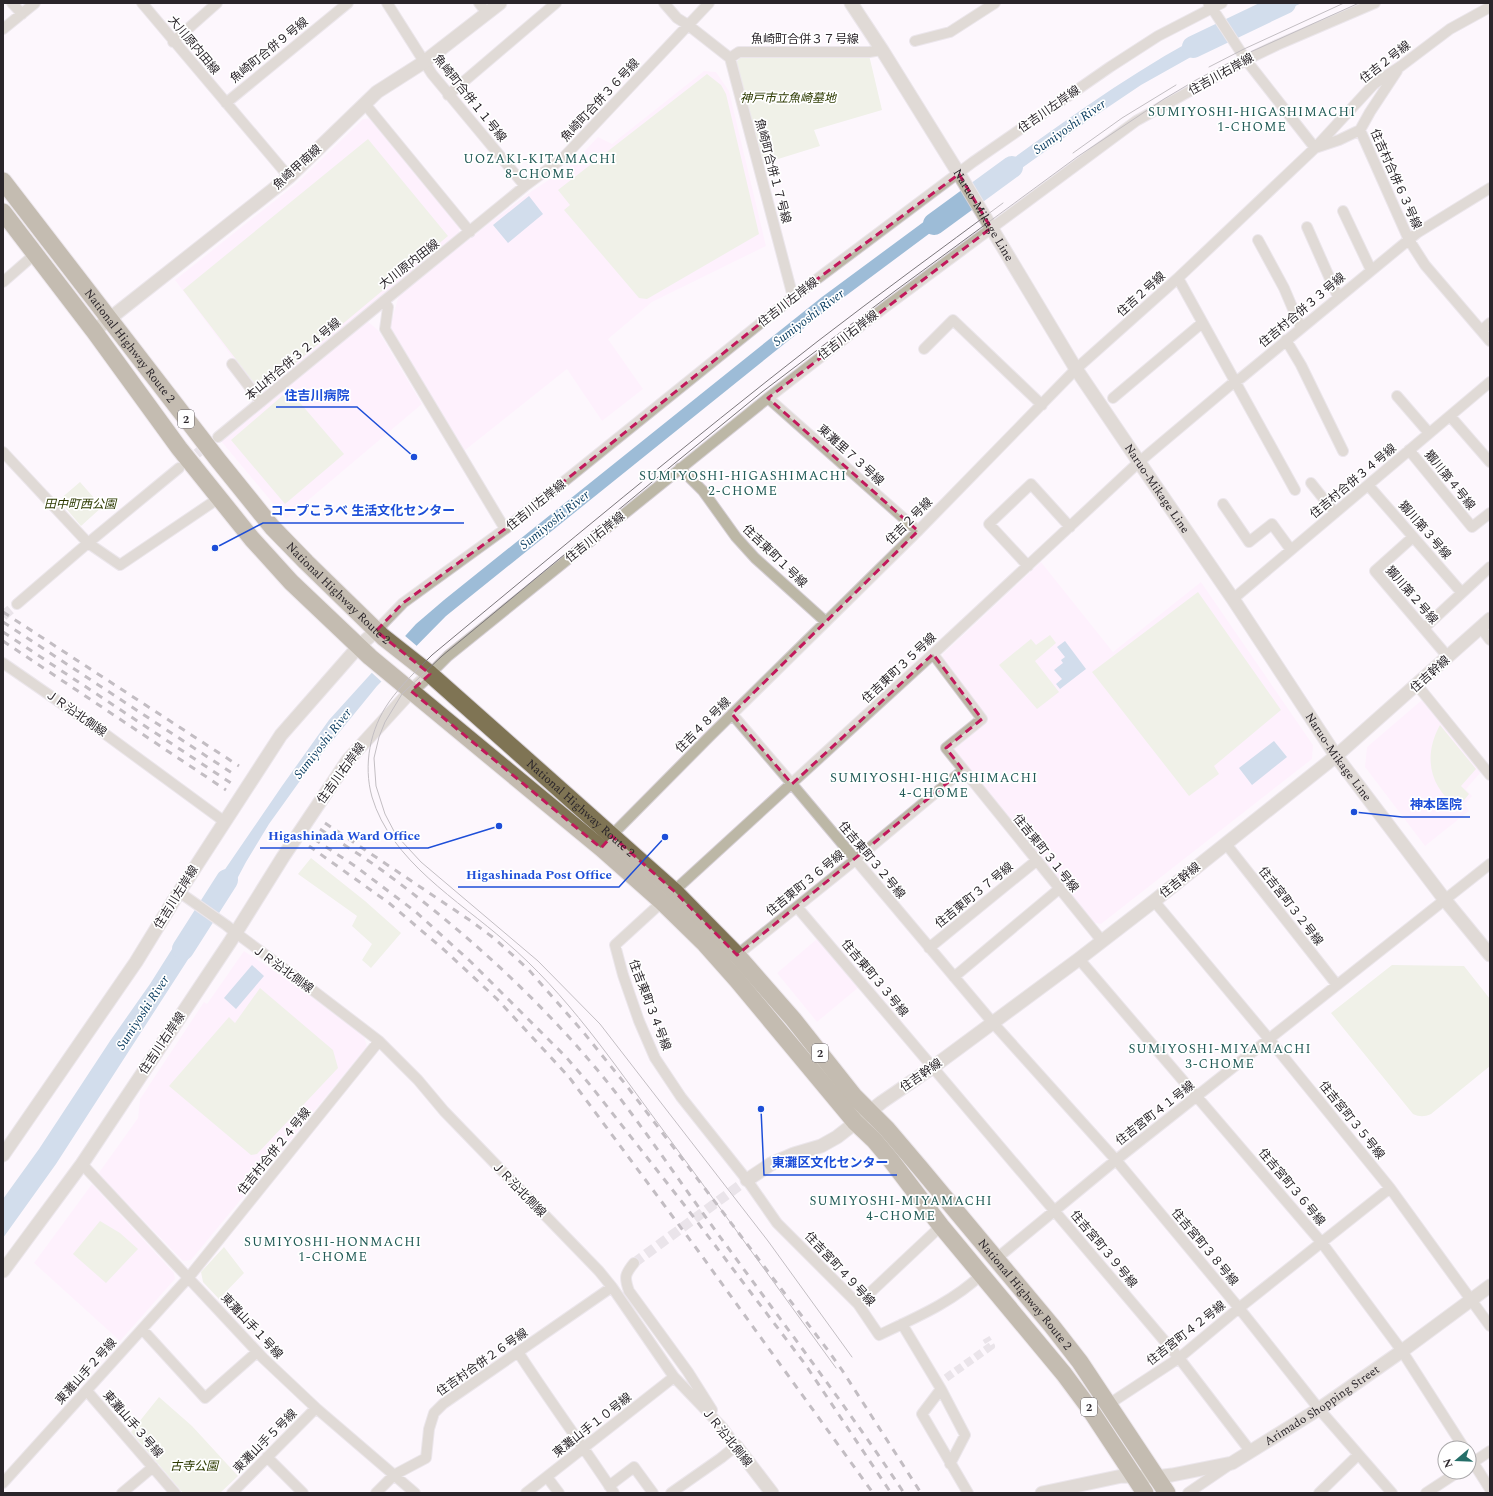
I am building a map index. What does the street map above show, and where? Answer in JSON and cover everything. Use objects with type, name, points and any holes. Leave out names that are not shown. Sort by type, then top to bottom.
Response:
[{"type":"highway","name":"National Highway Route 2","points":[[3,181],[218,460],[272,527],[381,635],[430,674],[606,842],[662,902],[705,944],[737,980],[855,1122],[874,1140],[890,1159],[941,1226],[1064,1374],[1087,1405],[1145,1493]]},
{"type":"highway","name":"National Highway Route 2","points":[[3,212],[94,331],[175,442],[252,539],[292,582],[365,651],[405,686],[606,842],[674,891],[737,955],[793,1019],[854,1096],[870,1111],[921,1169],[1076,1356],[1167,1493]]},
{"type":"street","points":[[12,3],[22,14]]},
{"type":"street","points":[[3,29],[36,3]]},
{"type":"street","name":"大川原内田線","points":[[142,3],[289,177]]},
{"type":"street","points":[[174,42],[217,3]]},
{"type":"street","name":"魚崎町合併９号線","points":[[226,103],[348,3]]},
{"type":"street","name":"魚崎町合併１１号線","points":[[387,3],[432,74],[525,186]]},
{"type":"street","name":"魚崎甲南線","points":[[94,331],[108,318],[289,177],[377,92],[424,62],[483,8],[500,3]]},
{"type":"street","points":[[448,95],[556,3]]},
{"type":"street","points":[[664,3],[677,18],[730,58]]},
{"type":"street","name":"魚崎町合併３６号線","points":[[470,232],[525,186],[563,158],[709,3]]},
{"type":"street","name":"Naruo-Mikage Line","points":[[851,3],[959,174],[1076,369],[1233,599],[1336,756],[1445,900],[1490,955]]},
{"type":"street","points":[[915,41],[950,32],[995,3]]},
{"type":"street","name":"住吉川右岸線","points":[[3,1271],[82,1164],[231,929],[283,857],[348,760],[405,686],[430,674],[448,656],[680,468],[884,308],[1136,121],[1246,60],[1375,3]]},
{"type":"street","points":[[1215,5],[1246,60],[1315,148],[1339,140],[1360,130],[1370,112],[1401,66]]},
{"type":"street","name":"住吉川左岸線","points":[[3,1156],[136,962],[179,892],[281,735],[381,635],[403,603],[505,529],[793,297],[973,162],[1110,67],[1158,36],[1215,5]]},
{"type":"street","name":"住吉２号線","points":[[826,622],[918,531],[1076,369],[1178,278],[1315,148],[1374,84],[1401,66],[1450,29],[1490,7]]},
{"type":"street","name":"魚崎町合併３７号線","points":[[730,58],[739,52],[868,52],[882,50]]},
{"type":"street","name":"魚崎町合併１７号線","points":[[730,58],[793,297]]},
{"type":"street","points":[[365,104],[470,232]]},
{"type":"street","name":"住吉村合併６３号線","points":[[1360,130],[1409,240],[1425,265],[1490,341]]},
{"type":"street","name":"住吉村合併３３号線","points":[[1139,462],[1416,233],[1490,188]]},
{"type":"street","points":[[1343,211],[1371,270]]},
{"type":"street","points":[[1307,227],[1338,297]]},
{"type":"street","name":"大川原内田線","points":[[470,232],[384,301],[388,307],[385,329],[505,529]]},
{"type":"street","points":[[1258,240],[1284,288],[1300,328]]},
{"type":"street","points":[[3,282],[35,254]]},
{"type":"street","points":[[1178,278],[1234,382],[1295,490]]},
{"type":"street","name":"本山村合併３２４号線","points":[[218,437],[384,301]]},
{"type":"street","points":[[924,349],[953,320],[1042,405]]},
{"type":"street","points":[[1113,398],[1202,323]]},
{"type":"street","points":[[1482,330],[1490,323]]},
{"type":"street","points":[[1286,340],[1301,365],[1343,451]]},
{"type":"street","points":[[232,364],[261,402]]},
{"type":"street","name":"住吉村合併３４号線","points":[[1233,599],[1490,382]]},
{"type":"street","points":[[1397,396],[1429,434]]},
{"type":"street","name":"東灘里７３号線","points":[[768,398],[918,531]]},
{"type":"street","points":[[1450,416],[1490,462]]},
{"type":"street","name":"獺川第４号線","points":[[1409,450],[1472,527],[1490,513]]},
{"type":"street","points":[[3,452],[88,543],[120,565],[219,498]]},
{"type":"street","name":"住吉東町３５号線","points":[[674,891],[933,654],[1139,462]]},
{"type":"street","points":[[17,604],[179,468]]},
{"type":"street","name":"住吉東町１号線","points":[[680,468],[703,491],[736,537],[755,558],[826,622]]},
{"type":"street","points":[[1311,483],[1335,513]]},
{"type":"street","points":[[1028,566],[990,524],[1030,484],[1070,526]]},
{"type":"street","name":"獺川第３号線","points":[[1368,485],[1462,593]]},
{"type":"street","points":[[1223,504],[1249,542],[1272,524],[1291,550]]},
{"type":"street","name":"獺川第２号線","points":[[1413,537],[1375,571],[1448,657]]},
{"type":"street","points":[[1424,628],[1490,567]]},
{"type":"street","name":"住吉４８号線","points":[[606,842],[732,714],[826,622]]},
{"type":"street","points":[[1485,624],[1490,640]]},
{"type":"street","name":"住吉幹線","points":[[747,1180],[777,1162],[794,1154],[821,1146],[837,1137],[855,1122],[933,1067],[1079,959],[1336,756],[1485,624]]},
{"type":"street","name":"住吉東町３１号線","points":[[933,654],[982,719],[946,748],[1102,941]]},
{"type":"street","name":"ＪＲ沿北側線","points":[[3,664],[98,728],[224,822]]},
{"type":"street","points":[[1417,685],[1490,775]]},
{"type":"street","name":"住吉東町３２号線","points":[[732,714],[993,1023]]},
{"type":"street","name":"住吉東町３６号線","points":[[737,955],[855,860],[963,770]]},
{"type":"street","name":"住吉宮町３２号線","points":[[1226,844],[1337,985]]},
{"type":"street","name":"住吉東町３７号線","points":[[929,948],[1036,861]]},
{"type":"street","name":"住吉宮町４１号線","points":[[996,1259],[1116,1160],[1490,864]]},
{"type":"street","points":[[954,976],[1059,889]]},
{"type":"street","name":"ＪＲ沿北側線","points":[[179,892],[302,982],[379,1042],[418,1080],[444,1111],[612,1287],[674,1378],[723,1428],[772,1493]]},
{"type":"street","name":"住吉宮町３５号線","points":[[1154,901],[1390,1188],[1490,1326]]},
{"type":"street","name":"住吉東町３４号線","points":[[662,902],[615,945],[623,974],[639,1021],[655,1058],[681,1097],[747,1180]]},
{"type":"street","name":"住吉東町３３号線","points":[[797,907],[933,1067]]},
{"type":"street","name":"住吉宮町３６号線","points":[[1079,959],[1322,1243],[1402,1351],[1459,1440]]},
{"type":"street","name":"住吉宮町３８号線","points":[[993,1023],[1116,1160],[1239,1308],[1319,1409],[1392,1493]]},
{"type":"street","name":"住吉村合併２４号線","points":[[189,1277],[379,1042]]},
{"type":"street","name":"住吉宮町３９号線","points":[[933,1067],[1179,1358],[1251,1452]]},
{"type":"street","name":"東灘山手１号線","points":[[82,1164],[189,1277],[257,1352],[316,1408],[415,1493]]},
{"type":"street","name":"住吉宮町４９号線","points":[[747,1180],[778,1223],[858,1304],[879,1335],[902,1324]]},
{"type":"street","name":"住吉宮町４２号線","points":[[1108,1404],[1179,1358],[1239,1308],[1390,1188]]},
{"type":"street","points":[[858,1304],[941,1226]]},
{"type":"street","points":[[634,1263],[626,1273],[626,1282],[629,1291],[688,1372],[723,1428]]},
{"type":"street","points":[[950,1464],[965,1435],[941,1389],[902,1324],[938,1306],[971,1284],[982,1274]]},
{"type":"street","name":"東灘山手２号線","points":[[3,1483],[189,1277]]},
{"type":"street","name":"Arimado Shopping Street","points":[[1042,1493],[1122,1476],[1156,1477],[1232,1463],[1319,1409],[1402,1351],[1490,1286]]},
{"type":"street","name":"住吉村合併２６号線","points":[[394,1475],[426,1458],[429,1429],[434,1413],[443,1404],[612,1287]]},
{"type":"street","points":[[142,1329],[206,1398],[257,1352]]},
{"type":"street","points":[[518,1352],[549,1400],[584,1447],[612,1489],[634,1467],[652,1493]]},
{"type":"street","name":"東灘山手１０号線","points":[[526,1493],[674,1378]]},
{"type":"street","points":[[941,1389],[922,1414],[968,1493]]},
{"type":"street","name":"東灘山手３号線","points":[[87,1391],[175,1493]]},
{"type":"street","name":"東灘山手５号線","points":[[232,1493],[316,1408]]},
{"type":"street","points":[[671,1493],[736,1446]]},
{"type":"street","points":[[1477,1458],[1490,1451]]},
{"type":"street","points":[[1319,1493],[1358,1455]]},
{"type":"street","points":[[267,1457],[303,1493]]},
{"type":"street","points":[[1188,1493],[1232,1463]]},
{"type":"street","points":[[122,1493],[153,1467]]},
{"type":"street","points":[[1477,1471],[1490,1489]]},
{"type":"street","points":[[376,1493],[394,1475]]},
{"type":"street","points":[[547,1477],[558,1493]]},
{"type":"street","points":[[1426,1493],[1446,1480]]},
{"type":"highlighted area","points":[[959,174],[991,228],[768,398],[918,531],[732,714],[792,784],[933,654],[982,719],[946,748],[963,770],[737,955],[674,891],[612,836],[601,848],[411,691],[430,674],[376,631],[403,603],[505,529],[793,297]]},
{"type":"shaded area","points":[[704,71],[716,72],[729,91],[766,246],[652,302],[608,339],[643,389],[602,421],[567,369],[464,451],[390,326],[399,295],[492,221],[532,191],[570,166],[598,137],[612,144]]},
{"type":"shaded area","points":[[372,118],[459,227],[459,233],[262,397],[175,280],[297,183],[363,119]]},
{"type":"shaded area","points":[[367,321],[378,330],[422,404],[286,519],[221,441]]},
{"type":"shaded area","points":[[1041,562],[1113,652],[1201,582],[1313,745],[1312,759],[1101,924],[1091,922],[954,752],[954,747],[987,721],[942,659],[943,654]]},
{"type":"shaded area","points":[[1423,699],[1481,772],[1466,789],[1472,796],[1465,804],[1469,811],[1425,846],[1365,767],[1367,747]]},
{"type":"shaded area","points":[[818,938],[859,987],[817,1022],[777,973]]},
{"type":"shaded area","points":[[244,951],[294,984],[364,1036],[367,1047],[191,1260],[183,1261],[98,1174],[138,1118],[140,1099],[204,1002],[207,1004]]},
{"type":"shaded area","points":[[92,1184],[174,1273],[175,1279],[120,1341],[34,1263]]},
{"type":"green space","name":"神戸市立魚崎墓地","points":[[869,55],[882,110],[814,130],[820,146],[762,164],[736,62],[742,56]]},
{"type":"green space","points":[[707,74],[721,85],[726,94],[759,234],[647,299],[639,298],[564,210],[570,205],[558,190]]},
{"type":"green space","points":[[368,139],[448,236],[261,392],[183,290]]},
{"type":"green space","points":[[289,390],[344,454],[285,504],[231,440]]},
{"type":"green space","name":"田中町西公園","points":[[80,482],[102,507],[81,526],[59,500]]},
{"type":"green space","points":[[1198,592],[1281,710],[1214,766],[1219,774],[1189,796],[1092,672]]},
{"type":"green space","points":[[1050,635],[1056,643],[1035,661],[1059,692],[1037,709],[999,665],[1031,639],[1036,645]]},
{"type":"green space","points":[[1440,725],[1476,769],[1461,786],[1469,794],[1458,808],[1448,800],[1441,791],[1435,781],[1432,770],[1432,748]]},
{"type":"green space","points":[[311,858],[365,901],[401,933],[371,968],[362,960],[372,944],[352,926],[357,916],[298,874]]},
{"type":"green space","points":[[1392,965],[1464,966],[1490,999],[1490,1066],[1431,1114],[1426,1116],[1413,1114],[1331,1013]]},
{"type":"green space","points":[[260,988],[333,1050],[338,1068],[257,1154],[251,1155],[169,1086],[229,1017],[235,1023]]},
{"type":"green space","points":[[100,1221],[120,1233],[138,1249],[106,1283],[73,1254]]},
{"type":"green space","points":[[224,1247],[244,1273],[219,1299],[203,1282],[201,1272]]},
{"type":"green space","name":"古寺公園","points":[[159,1397],[192,1426],[238,1476],[220,1493],[183,1493],[131,1432]]},
{"type":"water","points":[[1266,3],[1302,3],[1241,30],[1234,18]]},
{"type":"water","points":[[1217,27],[1223,39],[1141,85],[1086,122],[990,191],[988,184],[982,181],[1068,119],[1126,80],[1156,61]]},
{"type":"water","points":[[529,196],[543,214],[508,243],[493,225]]},
{"type":"water","points":[[956,198],[955,204],[961,210],[824,312],[446,616],[377,686],[302,778],[269,824],[246,862],[220,911],[204,900],[329,720],[416,624],[822,297]]},
{"type":"water","points":[[1065,641],[1086,669],[1060,689],[1056,684],[1062,679],[1054,670],[1063,663],[1061,660],[1065,657],[1057,647]]},
{"type":"water","points":[[1274,741],[1287,757],[1252,785],[1239,768]]},
{"type":"water","points":[[191,919],[207,930],[56,1164],[3,1238],[3,1199],[39,1149],[110,1041],[150,984]]},
{"type":"water","points":[[252,965],[264,976],[236,1009],[224,998]]},
{"type":"pier","points":[[404,635],[418,647],[383,683],[371,672]]},
{"type":"waterway","name":"Sumiyoshi River","points":[[1193,47],[1285,3]]},
{"type":"waterway","name":"Sumiyoshi River","points":[[934,224],[1012,167]]},
{"type":"waterway","name":"Sumiyoshi River","points":[[183,949],[227,880]]},
{"type":"tunnel","points":[[185,463],[210,443]]},
{"type":"tunnel","points":[[3,616],[17,604]]},
{"type":"tunnel","points":[[634,1263],[747,1180]]},
{"type":"tunnel","points":[[946,1378],[991,1346],[986,1338]]},
{"type":"tram line","points":[[1209,67],[1244,49],[1344,3]]},
{"type":"tram line","points":[[852,1357],[768,1241],[600,1024],[538,961],[421,862],[396,835],[385,814],[376,786],[374,758],[379,737],[385,722],[402,694],[442,656],[762,392],[895,291],[1077,157],[1164,99],[1196,80],[1246,54],[1359,3]]},
{"type":"tram line","points":[[1073,153],[1122,118],[1176,85]]},
{"type":"tram line","points":[[836,1368],[624,1077],[569,1006],[528,962],[428,878],[394,841],[381,820],[372,797],[369,785],[368,760],[373,735],[382,713],[404,684],[432,655],[624,496],[769,379],[864,306],[1003,203]]},
{"type":"railway","points":[[3,612],[239,766]]},
{"type":"railway","points":[[3,622],[235,775]]},
{"type":"railway","points":[[3,632],[231,783]]},
{"type":"railway","points":[[3,641],[226,790]]},
{"type":"railway","points":[[325,823],[471,921],[495,939],[529,970],[584,1033],[626,1085],[827,1349],[921,1493]]},
{"type":"railway","points":[[320,829],[387,874],[450,923],[509,976],[591,1062],[645,1132],[840,1401],[904,1493]]},
{"type":"railway","points":[[314,839],[355,866],[416,912],[471,962],[566,1057],[591,1086],[689,1211],[805,1364],[891,1493]]},
{"type":"railway","points":[[309,846],[389,903],[442,948],[497,999],[569,1077],[699,1252],[873,1493]]},
{"type":"place","name":"住吉川病院","points":[[414,457]]},
{"type":"place","name":"コープこうべ 生活文化センター","points":[[215,548]]},
{"type":"place","name":"神本医院","points":[[1354,812]]},
{"type":"place","name":"Higashinada Ward Office","points":[[499,826]]},
{"type":"place","name":"Higashinada Post Office","points":[[665,837]]},
{"type":"place","name":"東灘区文化センター","points":[[761,1109]]},
{"type":"district","name":"SUMIYOSHI-HIGASHIMACHI 1-CHOME","points":[[1252,118]]},
{"type":"district","name":"UOZAKI-KITAMACHI 8-CHOME","points":[[540,166]]},
{"type":"district","name":"SUMIYOSHI-HIGASHIMACHI 2-CHOME","points":[[743,482]]},
{"type":"district","name":"SUMIYOSHI-HIGASHIMACHI 4-CHOME","points":[[934,784]]},
{"type":"district","name":"SUMIYOSHI-MIYAMACHI 3-CHOME","points":[[1220,1056]]},
{"type":"district","name":"SUMIYOSHI-MIYAMACHI 4-CHOME","points":[[901,1208]]},
{"type":"district","name":"SUMIYOSHI-HONMACHI 1-CHOME","points":[[333,1248]]}]
